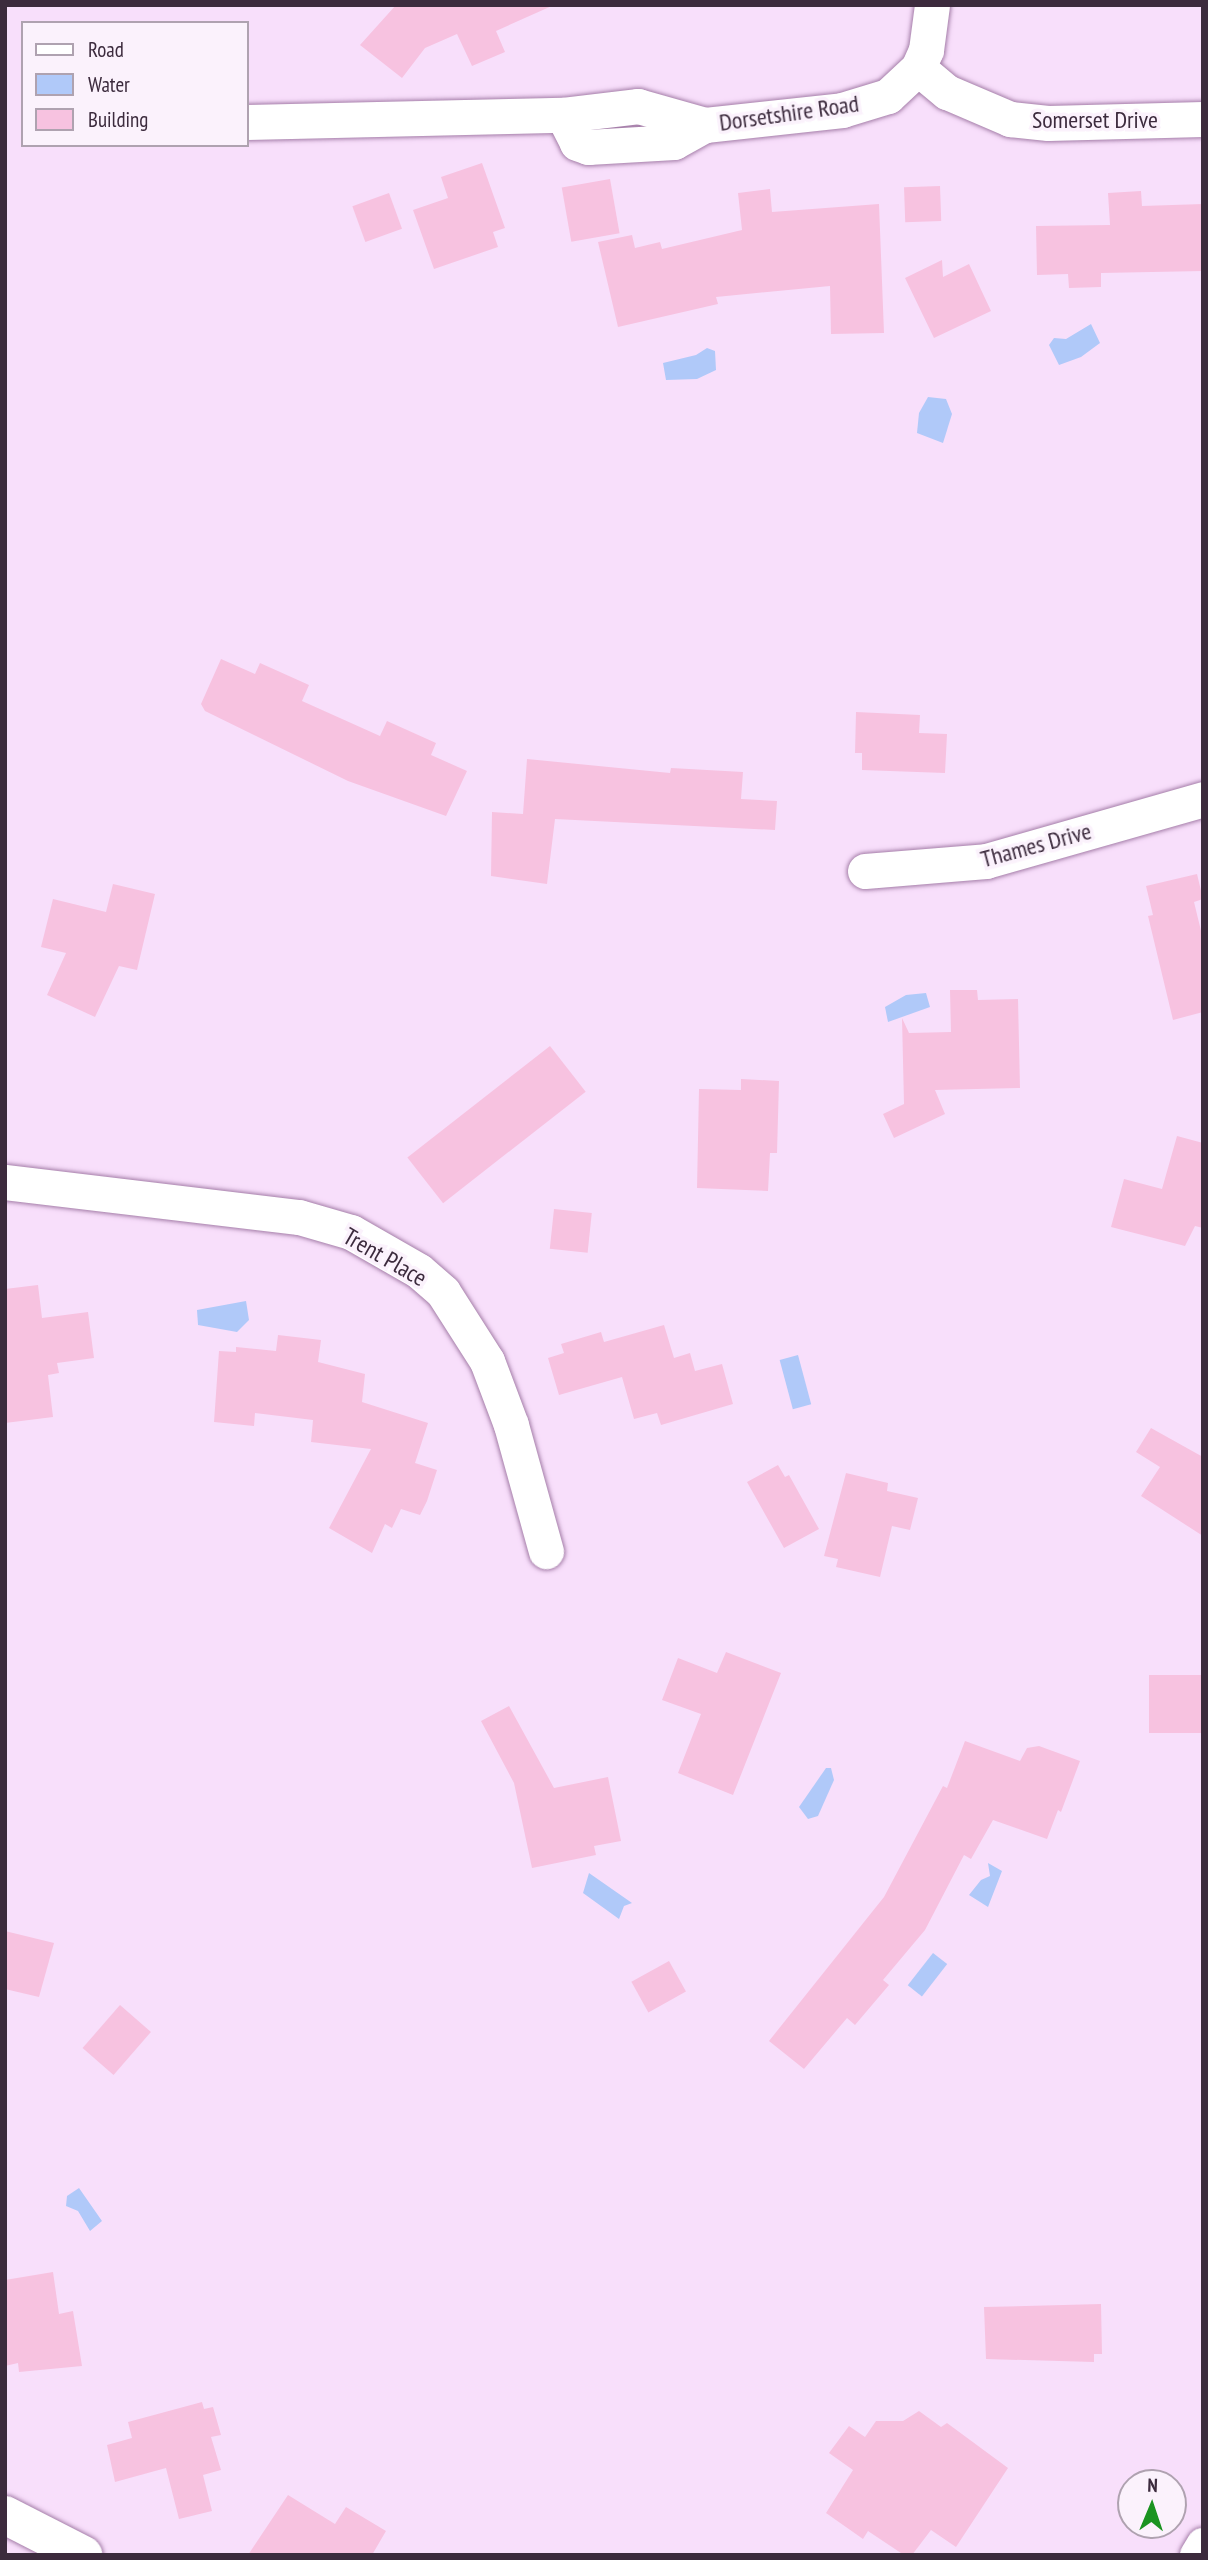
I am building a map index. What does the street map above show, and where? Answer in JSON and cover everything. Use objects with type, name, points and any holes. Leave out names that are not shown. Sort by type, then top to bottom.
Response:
[{"type":"street","points":[[918,68],[926,50],[932,5]]},
{"type":"street","name":"Somerset Drive","points":[[918,68],[947,92],[1010,118],[1048,123],[1203,119]]},
{"type":"street","name":"Dorsetshire Road","points":[[248,122],[563,115],[578,142],[588,147],[674,142],[705,125],[842,110],[888,96],[918,68]]},
{"type":"street","name":"Thames Drive","points":[[865,871],[986,861],[1203,799]]},
{"type":"street","name":"Trent Place","points":[[5,1182],[299,1217],[351,1232],[419,1272],[443,1292],[487,1361],[511,1425],[546,1551]]},
{"type":"street","points":[[5,2515],[83,2555]]},
{"type":"street","points":[[1197,2555],[1203,2545]]},
{"type":"water","points":[[1091,324],[1100,343],[1081,357],[1059,365],[1049,345],[1054,338],[1066,339]]},
{"type":"water","points":[[707,348],[715,351],[716,370],[697,379],[666,380],[663,363],[696,355]]},
{"type":"water","points":[[928,397],[946,399],[952,414],[943,443],[917,433],[919,413]]},
{"type":"water","points":[[926,993],[930,1007],[888,1022],[885,1007],[906,995]]},
{"type":"water","points":[[246,1301],[249,1320],[237,1332],[198,1325],[197,1310]]},
{"type":"water","points":[[798,1355],[811,1404],[793,1409],[780,1360]]},
{"type":"water","points":[[826,1768],[831,1768],[834,1780],[818,1816],[808,1819],[799,1807]]},
{"type":"water","points":[[988,1863],[1002,1871],[988,1907],[969,1895],[981,1880],[990,1876]]},
{"type":"water","points":[[589,1873],[632,1903],[624,1906],[619,1919],[583,1893]]},
{"type":"water","points":[[933,1953],[947,1964],[922,1996],[908,1985]]},
{"type":"water","points":[[79,2188],[102,2221],[90,2231],[78,2211],[66,2206],[67,2196]]},
{"type":"building","points":[[396,5],[554,5],[496,31],[505,52],[472,66],[457,34],[425,48],[402,78],[360,45]]},
{"type":"building","points":[[482,163],[505,228],[493,232],[498,247],[434,269],[413,210],[448,198],[441,177]]},
{"type":"building","points":[[610,179],[620,233],[571,242],[562,188]]},
{"type":"building","points":[[940,186],[941,221],[905,222],[904,187]]},
{"type":"building","points":[[770,189],[772,212],[879,204],[884,333],[831,334],[830,286],[716,297],[718,304],[618,327],[598,242],[632,235],[635,248],[660,242],[662,249],[742,230],[738,193]]},
{"type":"building","points":[[1141,191],[1142,206],[1203,204],[1203,271],[1101,273],[1101,287],[1069,288],[1068,274],[1037,275],[1036,226],[1110,225],[1108,193]]},
{"type":"building","points":[[389,193],[402,229],[365,242],[352,206]]},
{"type":"building","points":[[942,260],[943,277],[969,264],[991,311],[934,338],[905,278]]},
{"type":"building","points":[[221,659],[255,674],[260,663],[309,685],[302,701],[380,736],[387,721],[436,743],[431,755],[467,771],[446,816],[348,781],[205,711],[201,704]]},
{"type":"building","points":[[856,712],[920,715],[919,733],[947,734],[945,773],[862,770],[862,753],[855,753]]},
{"type":"building","points":[[527,759],[670,773],[671,768],[743,772],[741,799],[777,801],[775,830],[555,819],[547,884],[491,876],[492,812],[523,814]]},
{"type":"building","points":[[1197,874],[1203,899],[1194,902],[1203,939],[1203,1012],[1173,1020],[1148,916],[1153,915],[1146,886]]},
{"type":"building","points":[[113,884],[155,894],[137,970],[119,966],[95,1017],[47,995],[66,953],[41,947],[53,899],[106,912]]},
{"type":"building","points":[[950,990],[977,990],[978,1000],[1018,999],[1020,1088],[935,1090],[945,1114],[894,1138],[883,1114],[904,1104],[902,1018],[909,1033],[951,1032]]},
{"type":"building","points":[[550,1046],[586,1092],[443,1203],[407,1157]]},
{"type":"building","points":[[741,1079],[779,1081],[777,1153],[770,1153],[768,1191],[697,1188],[699,1089],[741,1090]]},
{"type":"building","points":[[1177,1136],[1203,1143],[1203,1228],[1195,1226],[1185,1246],[1111,1227],[1124,1179],[1162,1189]]},
{"type":"building","points":[[554,1209],[592,1213],[588,1253],[550,1249]]},
{"type":"building","points":[[38,1285],[42,1318],[88,1312],[94,1358],[57,1363],[59,1373],[48,1375],[53,1417],[5,1423],[5,1289]]},
{"type":"building","points":[[664,1325],[674,1358],[690,1353],[695,1371],[722,1364],[733,1404],[661,1425],[657,1413],[634,1419],[622,1377],[559,1395],[548,1358],[564,1353],[561,1344],[601,1332],[604,1342]]},
{"type":"building","points":[[278,1335],[321,1340],[318,1362],[365,1374],[362,1402],[428,1423],[415,1463],[437,1470],[427,1501],[420,1515],[401,1509],[392,1528],[385,1524],[372,1553],[329,1528],[371,1449],[311,1442],[313,1420],[255,1413],[254,1426],[214,1422],[219,1351],[236,1352],[236,1347],[276,1351]]},
{"type":"building","points":[[1151,1428],[1203,1457],[1203,1536],[1141,1496],[1160,1467],[1136,1452]]},
{"type":"building","points":[[778,1465],[785,1477],[789,1475],[819,1529],[784,1548],[747,1482]]},
{"type":"building","points":[[846,1473],[888,1483],[887,1491],[918,1498],[910,1530],[892,1526],[880,1577],[836,1567],[838,1559],[824,1556]]},
{"type":"building","points":[[726,1652],[781,1673],[733,1795],[678,1773],[701,1714],[662,1700],[678,1658],[717,1673]]},
{"type":"building","points":[[1149,1675],[1203,1675],[1203,1733],[1149,1733]]},
{"type":"building","points":[[509,1706],[554,1788],[608,1777],[621,1841],[594,1846],[596,1855],[532,1868],[514,1783],[481,1721]]},
{"type":"building","points":[[965,1741],[1020,1761],[1027,1748],[1039,1746],[1080,1761],[1061,1812],[1058,1810],[1047,1839],[993,1820],[971,1859],[964,1855],[925,1930],[883,1980],[889,1985],[855,2025],[847,2018],[804,2069],[769,2041],[884,1897],[943,1786],[947,1788]]},
{"type":"building","points":[[5,1931],[54,1943],[39,1997],[5,1989]]},
{"type":"building","points":[[669,1961],[686,1992],[648,2012],[631,1982]]},
{"type":"building","points":[[120,2005],[151,2032],[114,2075],[83,2048]]},
{"type":"building","points":[[53,2272],[59,2314],[73,2311],[82,2366],[19,2372],[18,2363],[5,2366],[5,2280]]},
{"type":"building","points":[[1101,2304],[1102,2354],[1094,2354],[1094,2362],[986,2359],[984,2307]]},
{"type":"building","points":[[202,2402],[204,2409],[213,2407],[221,2435],[211,2437],[221,2470],[203,2475],[212,2511],[179,2519],[166,2468],[115,2482],[107,2445],[132,2438],[128,2422]]},
{"type":"building","points":[[919,2411],[941,2427],[947,2423],[1008,2468],[956,2547],[931,2530],[912,2555],[904,2555],[868,2531],[863,2539],[826,2513],[853,2470],[829,2453],[849,2426],[865,2437],[876,2421],[903,2421]]},
{"type":"building","points":[[288,2495],[335,2524],[346,2507],[386,2531],[372,2555],[248,2555]]}]
